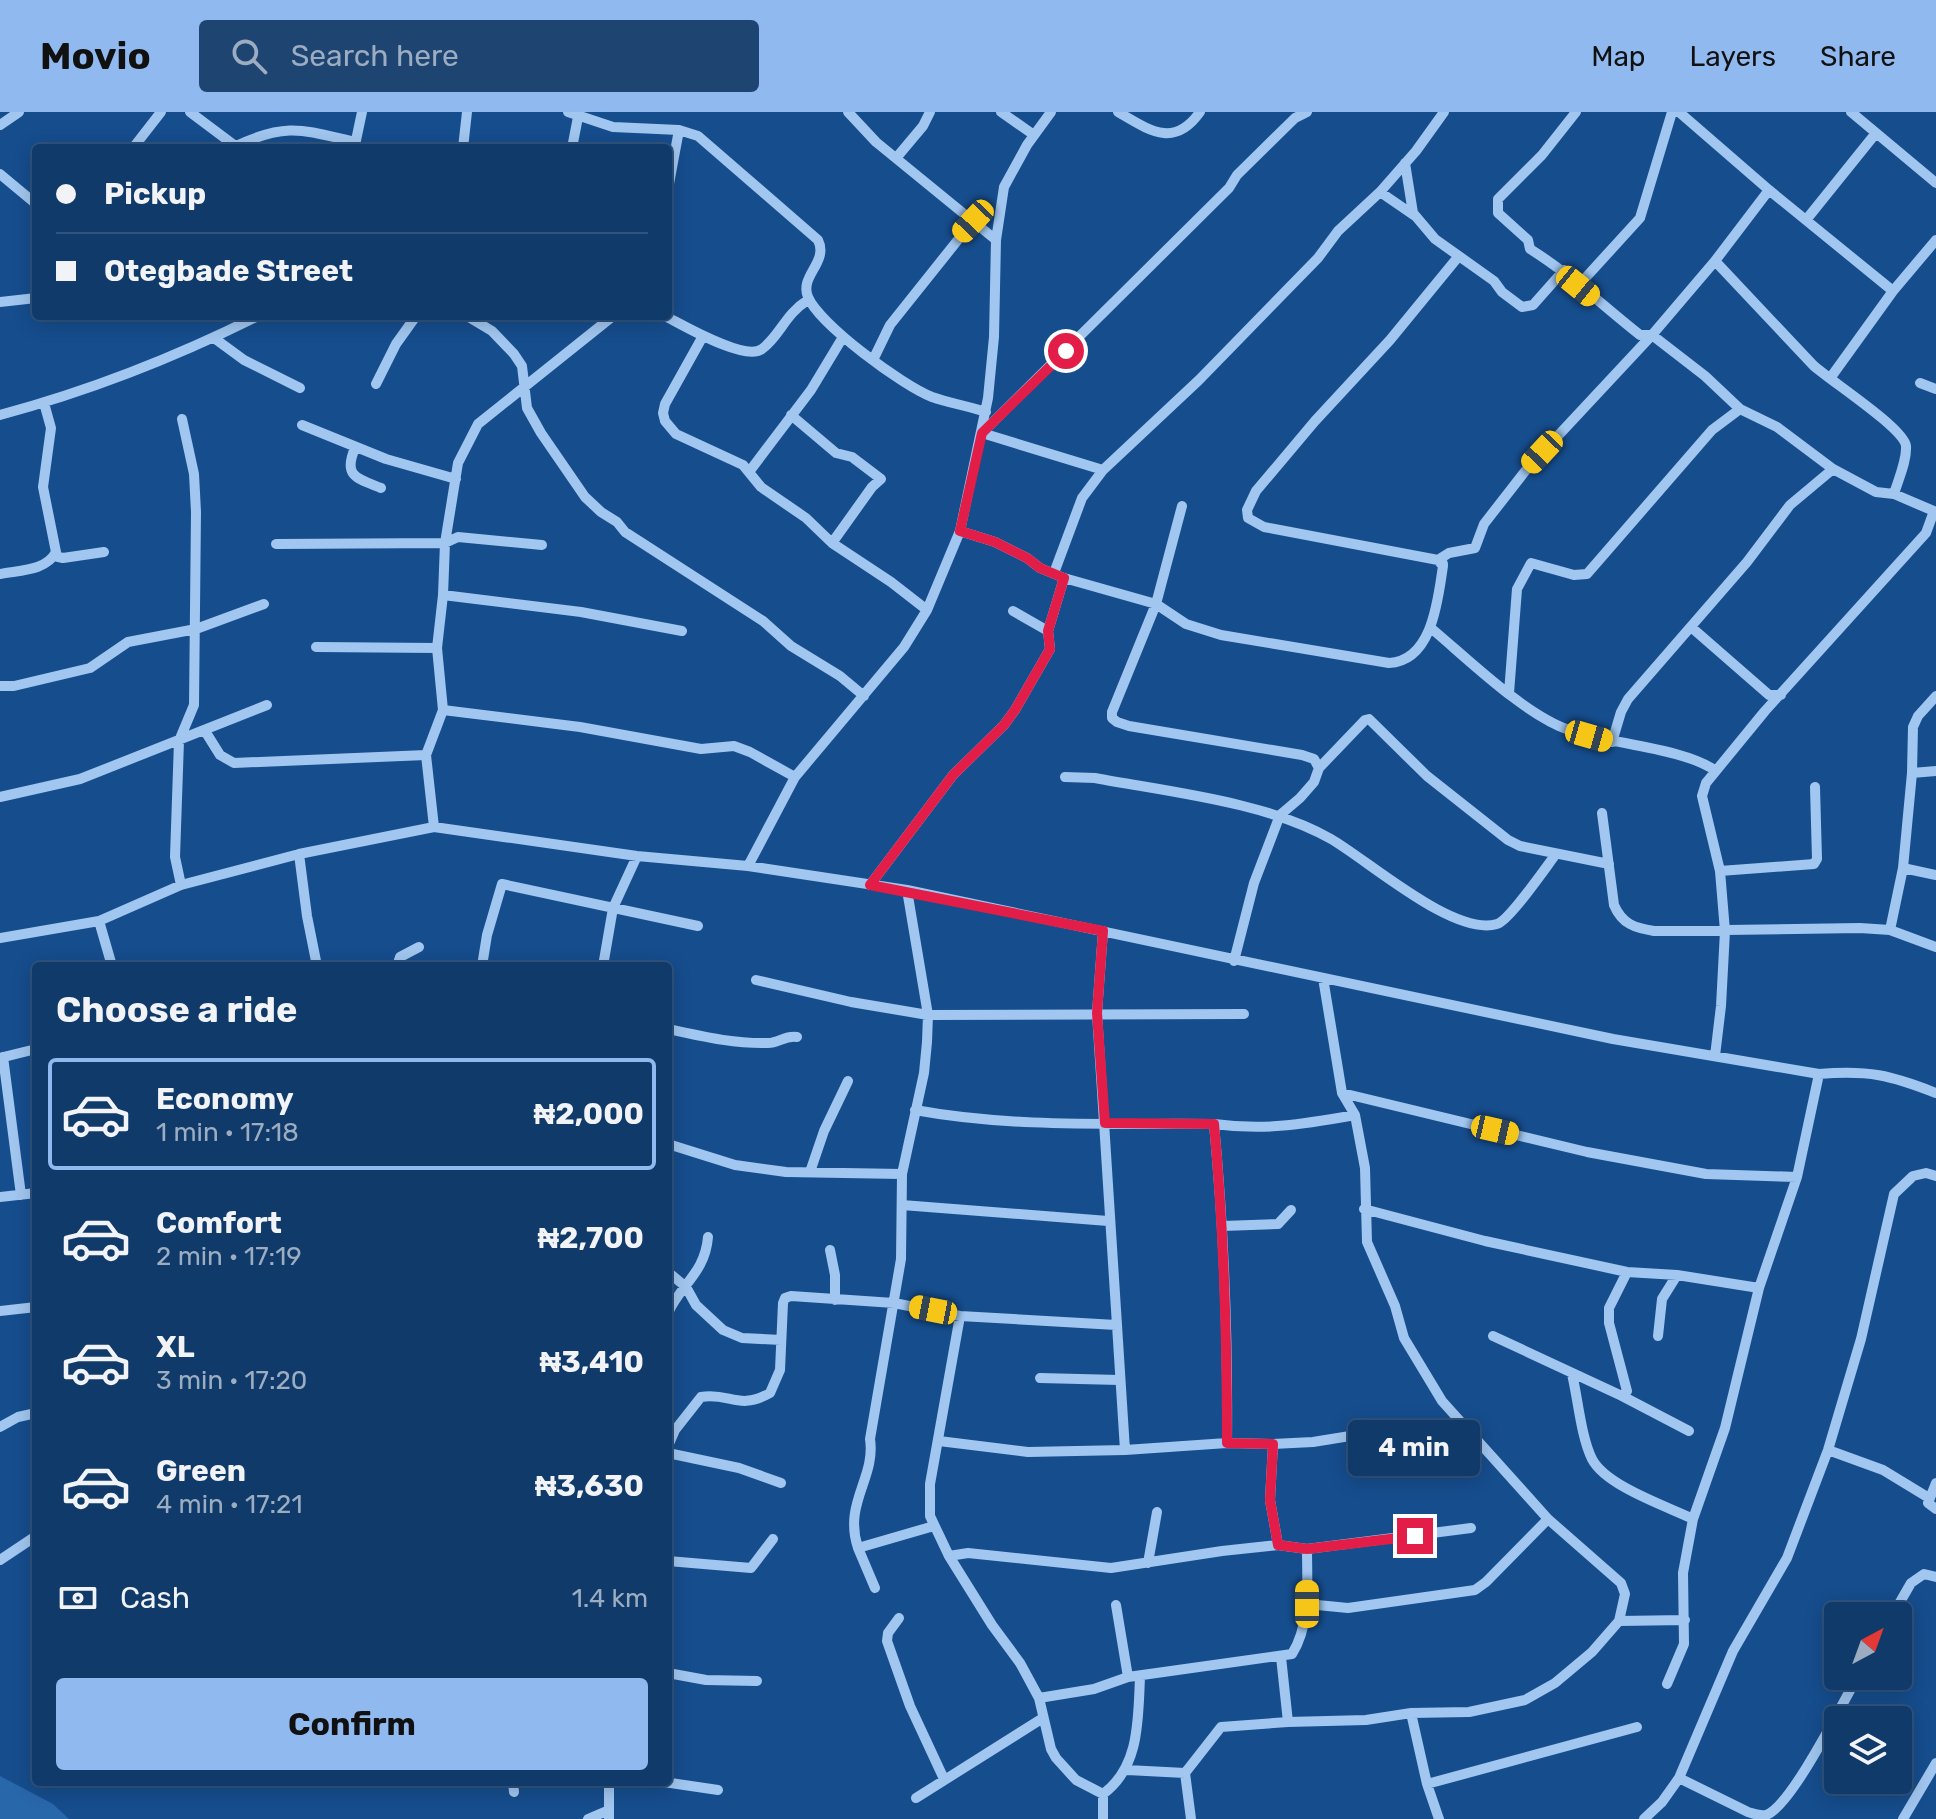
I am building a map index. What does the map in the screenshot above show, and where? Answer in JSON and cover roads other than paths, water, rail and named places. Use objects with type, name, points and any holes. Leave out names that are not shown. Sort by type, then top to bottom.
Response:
[{"type":"street","points":[[0,125],[19,112]]},
{"type":"street","points":[[136,144],[161,112]]},
{"type":"street","points":[[190,112],[233,144]]},
{"type":"street","points":[[355,144],[362,112]]},
{"type":"street","points":[[463,144],[467,112]]},
{"type":"street","points":[[848,112],[860,127],[996,240]]},
{"type":"street","points":[[897,157],[923,126],[930,112]]},
{"type":"street","points":[[1001,112],[1034,135]]},
{"type":"street","points":[[748,866],[795,777],[904,647],[927,610],[960,531],[986,412],[994,337],[996,240],[1004,187],[1051,112]]},
{"type":"street","points":[[1118,112],[1149,130],[1167,134],[1186,127],[1200,112]]},
{"type":"street","points":[[982,433],[1150,269],[1275,137],[1295,118],[1307,112]]},
{"type":"street","points":[[870,885],[953,775],[1004,725],[1050,649],[1048,631],[1059,576],[1082,498],[1103,470],[1199,380],[1318,258],[1338,231],[1380,192],[1444,112]]},
{"type":"street","points":[[1576,112],[1542,155],[1501,195],[1497,204],[1498,213],[1528,240],[1530,249],[1564,270],[1578,286],[1640,335],[1652,335],[1705,376],[1740,409],[1777,427],[1833,469],[1876,492],[1894,494],[1935,512],[1926,533],[1706,783],[1702,796],[1720,871],[1725,931],[1715,1056]]},
{"type":"street","points":[[1578,286],[1640,218],[1672,112]]},
{"type":"street","points":[[1679,112],[1893,291]]},
{"type":"street","points":[[1851,112],[1936,183]]},
{"type":"street","points":[[572,144],[573,115],[625,128],[638,126],[679,130],[698,136],[818,240],[822,248],[820,259],[807,282],[808,300],[843,337],[930,396],[986,412]]},
{"type":"street","points":[[243,144],[262,134],[295,128],[351,144]]},
{"type":"street","points":[[672,168],[679,130]]},
{"type":"street","points":[[1806,220],[1876,133]]},
{"type":"street","points":[[1405,163],[1413,213],[1435,239],[1494,281],[1502,292],[1525,308],[1535,303],[1564,270]]},
{"type":"street","points":[[0,174],[32,201]]},
{"type":"street","points":[[960,531],[995,542],[1059,576],[1156,604],[1186,624],[1221,635],[1389,663],[1399,662],[1407,658],[1432,629],[1443,566],[1441,558],[1445,554],[1475,548],[1484,524],[1526,470],[1652,335],[1715,261],[1769,190]]},
{"type":"street","points":[[1380,192],[1420,220]]},
{"type":"street","points":[[873,360],[890,325],[973,221]]},
{"type":"street","points":[[1831,377],[1893,291],[1936,240]]},
{"type":"street","points":[[1443,566],[1432,557],[1264,527],[1248,518],[1247,510],[1256,491],[1390,340],[1458,257]]},
{"type":"street","points":[[1715,261],[1777,330],[1820,371],[1904,440],[1905,457],[1894,494]]},
{"type":"street","points":[[0,302],[32,298]]},
{"type":"street","points":[[672,320],[743,352],[758,352],[792,311],[808,300]]},
{"type":"street","points":[[0,415],[44,403],[151,365],[250,320]]},
{"type":"street","points":[[376,384],[396,344],[413,320]]},
{"type":"street","points":[[474,320],[492,331],[522,366],[527,408],[585,497],[625,532],[763,621],[791,646],[840,676],[864,696]]},
{"type":"street","points":[[434,827],[426,755],[443,710],[437,648],[445,543],[458,463],[478,424],[608,320]]},
{"type":"street","points":[[703,336],[665,404],[665,421],[676,434],[689,442],[732,459],[749,472],[761,487],[806,518],[832,543],[927,610]]},
{"type":"street","points":[[749,472],[811,390],[843,337]]},
{"type":"street","points":[[214,338],[244,360],[300,388]]},
{"type":"street","points":[[1920,383],[1936,389]]},
{"type":"street","points":[[0,574],[42,566],[54,556],[56,548],[43,487],[51,428],[44,403]]},
{"type":"street","points":[[1509,693],[1517,589],[1531,563],[1574,575],[1587,574],[1712,430],[1740,409]]},
{"type":"street","points":[[791,415],[836,453],[852,457],[881,479],[832,543]]},
{"type":"street","points":[[181,885],[175,857],[179,741],[194,705],[196,629],[194,474],[182,419]]},
{"type":"street","points":[[302,425],[355,448],[456,479]]},
{"type":"street","points":[[982,433],[1103,470]]},
{"type":"street","points":[[355,448],[349,469],[354,476],[381,488]]},
{"type":"street","points":[[1612,742],[1628,699],[1747,562],[1790,505],[1833,469]]},
{"type":"street","points":[[1182,506],[1156,604],[1112,718],[1129,726],[1302,755],[1314,759],[1319,768]]},
{"type":"street","points":[[276,544],[445,543],[458,537],[542,545]]},
{"type":"street","points":[[54,556],[63,558],[104,552]]},
{"type":"street","points":[[443,595],[581,612],[682,631]]},
{"type":"street","points":[[0,686],[14,686],[90,668],[128,642],[196,629],[264,604]]},
{"type":"street","points":[[1013,611],[1048,631]]},
{"type":"street","points":[[1691,627],[1769,695],[1781,695]]},
{"type":"street","points":[[1432,629],[1509,693],[1566,730],[1695,759],[1716,771]]},
{"type":"street","points":[[316,647],[437,648]]},
{"type":"street","points":[[1890,930],[1903,868],[1913,727],[1918,716],[1936,696]]},
{"type":"street","points":[[0,797],[80,779],[267,705]]},
{"type":"street","points":[[443,710],[580,727],[701,749],[734,746],[795,777]]},
{"type":"street","points":[[1234,961],[1254,883],[1280,815],[1314,782],[1319,768],[1369,719],[1427,776],[1496,831],[1520,846],[1609,864]]},
{"type":"street","points":[[205,731],[220,755],[234,763],[426,755]]},
{"type":"street","points":[[1912,773],[1936,771]]},
{"type":"street","points":[[1065,777],[1095,778],[1280,815],[1331,839],[1432,906],[1458,920],[1486,926],[1505,920],[1556,854]]},
{"type":"street","points":[[1720,871],[1814,864],[1817,859],[1815,787]]},
{"type":"street","points":[[1602,813],[1614,905],[1630,925],[1654,931],[1890,930],[1936,947]]},
{"type":"street","points":[[0,938],[99,921],[181,885],[299,854],[434,827],[637,856],[748,866],[907,890],[1613,1039],[1819,1074],[1850,1071],[1895,1077],[1936,1093]]},
{"type":"street","points":[[299,854],[316,962]]},
{"type":"street","points":[[604,962],[613,908],[637,856]]},
{"type":"street","points":[[1903,868],[1936,875]]},
{"type":"street","points":[[483,962],[502,884],[698,926]]},
{"type":"street","points":[[875,1588],[854,1537],[853,1513],[872,1452],[870,1439],[901,1259],[902,1174],[924,1073],[928,1015],[907,890]]},
{"type":"street","points":[[99,921],[111,962]]},
{"type":"street","points":[[1103,931],[1097,1013],[1125,1450]]},
{"type":"street","points":[[398,962],[400,957],[419,947]]},
{"type":"street","points":[[1191,1819],[1185,1773],[1221,1727],[1366,1720],[1411,1713],[1469,1712],[1525,1700],[1555,1683],[1592,1652],[1619,1621],[1625,1594],[1621,1583],[1548,1519],[1442,1401],[1404,1338],[1395,1306],[1367,1242],[1365,1168],[1355,1115],[1342,1093],[1323,978]]},
{"type":"street","points":[[756,980],[851,1002],[928,1015],[1244,1014]]},
{"type":"street","points":[[672,1030],[732,1043],[773,1043],[788,1035],[797,1037]]},
{"type":"street","points":[[21,1195],[2,1058],[32,1050]]},
{"type":"street","points":[[1667,1684],[1682,1652],[1685,1620],[1683,1573],[1693,1519],[1725,1428],[1759,1288],[1797,1177],[1819,1074]]},
{"type":"street","points":[[810,1172],[824,1131],[848,1081]]},
{"type":"street","points":[[1342,1093],[1587,1152],[1706,1174],[1797,1177]]},
{"type":"street","points":[[915,1110],[992,1120],[1214,1124],[1250,1129],[1355,1115]]},
{"type":"street","points":[[1214,1124],[1223,1226],[1228,1341],[1227,1443]]},
{"type":"street","points":[[672,1145],[735,1165],[786,1172],[902,1174]]},
{"type":"street","points":[[1644,1819],[1662,1802],[1679,1778],[1733,1651],[1787,1558],[1828,1450],[1861,1339],[1894,1194],[1920,1173],[1936,1176]]},
{"type":"street","points":[[0,1197],[32,1194]]},
{"type":"street","points":[[902,1205],[1108,1221]]},
{"type":"street","points":[[1364,1209],[1485,1241],[1627,1272],[1677,1275],[1759,1288]]},
{"type":"street","points":[[1223,1226],[1278,1224],[1291,1210]]},
{"type":"street","points":[[672,1307],[699,1269],[708,1237]]},
{"type":"street","points":[[830,1250],[835,1275],[835,1300]]},
{"type":"street","points":[[1622,1396],[1627,1391],[1609,1323],[1609,1308],[1627,1272]]},
{"type":"street","points":[[672,1275],[686,1287],[696,1305],[723,1330],[742,1338],[781,1340]]},
{"type":"street","points":[[1658,1336],[1662,1299],[1677,1275]]},
{"type":"street","points":[[672,1437],[701,1397],[745,1403],[770,1393],[780,1370],[785,1298],[791,1296],[894,1303],[960,1316],[1116,1325]]},
{"type":"street","points":[[0,1311],[32,1307]]},
{"type":"street","points":[[960,1316],[929,1494],[930,1516],[949,1556],[1020,1663],[1039,1698],[1056,1758],[1076,1780],[1103,1794]]},
{"type":"street","points":[[1493,1336],[1689,1431]]},
{"type":"street","points":[[1572,1374],[1589,1451],[1596,1465],[1609,1479],[1693,1519]]},
{"type":"street","points":[[1040,1378],[1119,1380]]},
{"type":"street","points":[[0,1427],[18,1417],[32,1414]]},
{"type":"street","points":[[939,1441],[1028,1452],[1153,1450],[1227,1443],[1313,1442],[1387,1430]]},
{"type":"street","points":[[1273,1444],[1270,1500],[1278,1545]]},
{"type":"street","points":[[1828,1450],[1883,1470],[1929,1498],[1932,1506]]},
{"type":"street","points":[[672,1454],[739,1468],[781,1483]]},
{"type":"street","points":[[1932,1506],[1936,1483]]},
{"type":"street","points":[[1148,1563],[1157,1512]]},
{"type":"street","points":[[1307,1604],[1348,1608],[1475,1590],[1548,1519]]},
{"type":"street","points":[[858,1548],[934,1526]]},
{"type":"street","points":[[949,1556],[968,1553],[1111,1568],[1278,1545],[1307,1549],[1471,1528]]},
{"type":"street","points":[[672,1561],[751,1568],[773,1539]]},
{"type":"street","points":[[0,1560],[32,1544]]},
{"type":"street","points":[[1039,1698],[1094,1689],[1128,1677],[1292,1654],[1297,1646],[1307,1604],[1307,1549]]},
{"type":"street","points":[[1901,1602],[1917,1577],[1924,1574],[1936,1577]]},
{"type":"street","points":[[1116,1605],[1128,1677]]},
{"type":"street","points":[[899,1618],[888,1633],[887,1641],[910,1706],[944,1779]]},
{"type":"street","points":[[1619,1621],[1685,1620]]},
{"type":"street","points":[[1281,1657],[1288,1722]]},
{"type":"street","points":[[672,1674],[706,1680],[757,1681]]},
{"type":"street","points":[[1103,1794],[1127,1770],[1138,1729],[1140,1677]]},
{"type":"street","points":[[1679,1778],[1748,1812],[1766,1814],[1784,1799],[1804,1771],[1850,1690]]},
{"type":"street","points":[[1411,1713],[1427,1784],[1439,1819]]},
{"type":"street","points":[[916,1798],[1043,1718]]},
{"type":"street","points":[[1427,1784],[1637,1727]]},
{"type":"street","points":[[1903,1819],[1936,1763]]},
{"type":"street","points":[[1127,1770],[1185,1773]]},
{"type":"street","points":[[672,1783],[718,1790]]},
{"type":"street","points":[[588,1819],[609,1814],[609,1786]]},
{"type":"street","points":[[1103,1794],[1103,1819]]}]
